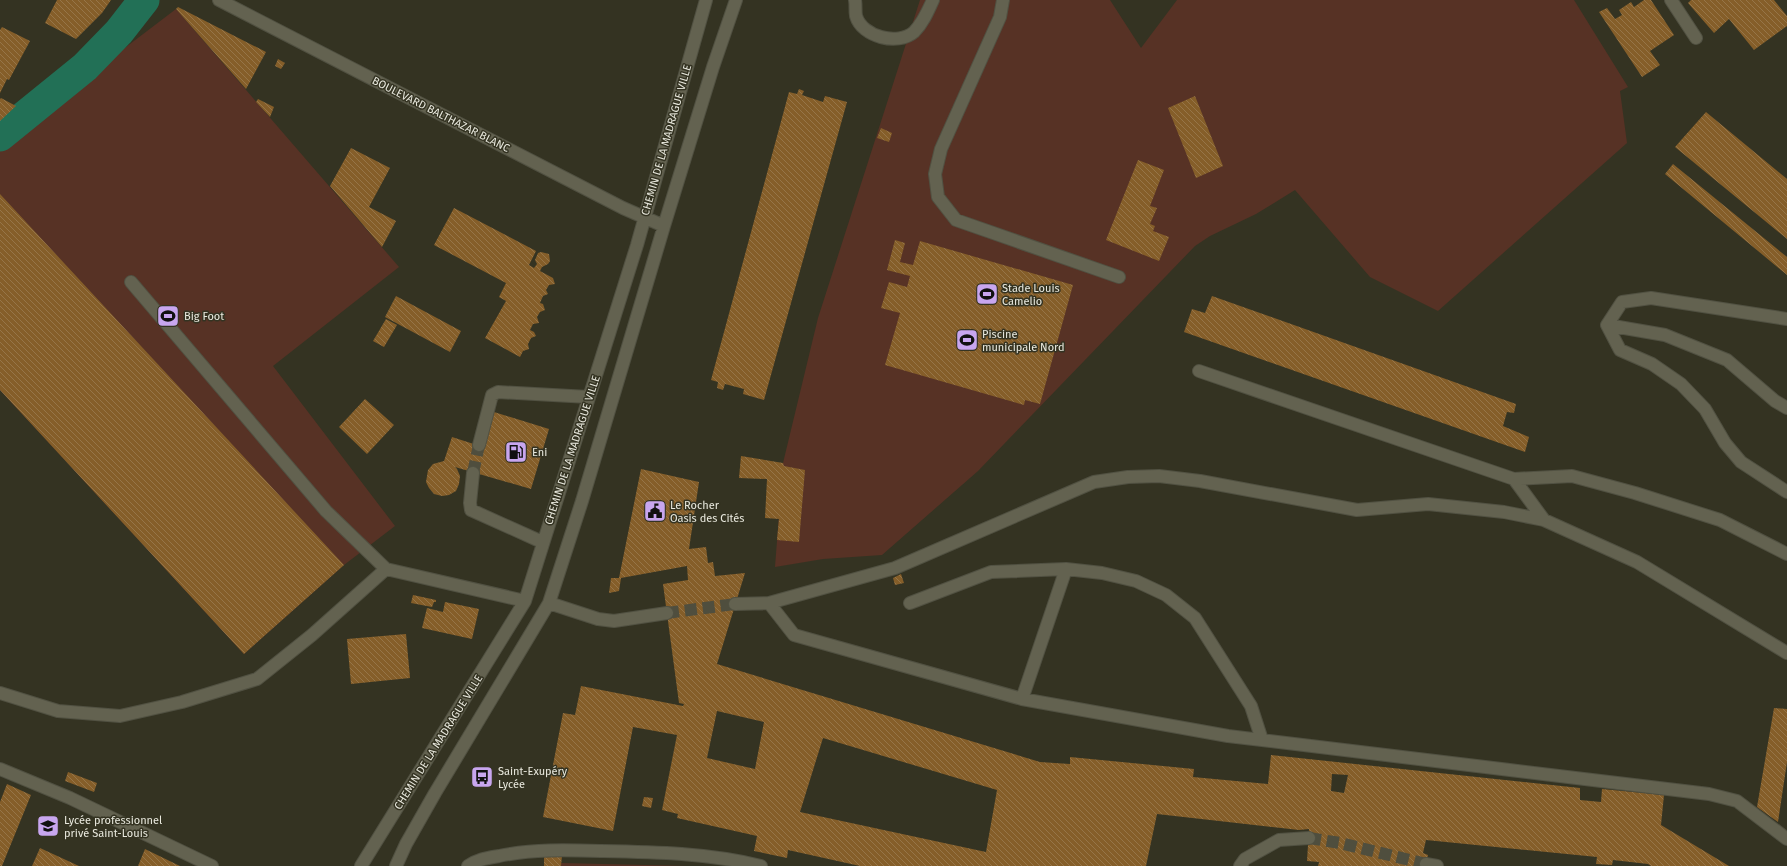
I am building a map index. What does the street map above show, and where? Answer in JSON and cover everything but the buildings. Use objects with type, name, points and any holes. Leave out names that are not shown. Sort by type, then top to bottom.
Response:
[{"type":"street","name":"BOULEVARD BALTHAZAR BLANC","points":[[219,0],[644,218],[664,226]]},
{"type":"street","name":"CHEMIN DE LA MADRAGUE VILLE","points":[[361,866],[524,601],[637,245],[706,0]]},
{"type":"street","name":"CHEMIN DE LA MADRAGUE VILLE","points":[[396,866],[406,844],[435,792],[549,603],[584,495],[713,67],[736,0]]},
{"type":"street","points":[[855,0],[856,16],[866,30],[886,38],[902,38],[913,33],[922,24],[933,0]]},
{"type":"street","points":[[1004,0],[1000,17],[941,149],[935,174],[938,197],[956,220],[1119,277]]},
{"type":"street","points":[[1671,0],[1696,38]]},
{"type":"street","points":[[131,282],[326,511],[386,569],[524,601]]},
{"type":"street","points":[[1607,325],[1622,302],[1651,298],[1787,319]]},
{"type":"street","points":[[1607,325],[1665,335],[1727,360],[1775,401],[1787,408]]},
{"type":"street","points":[[1607,325],[1620,350],[1652,364],[1681,384],[1705,409],[1725,443],[1741,462],[1787,492]]},
{"type":"street","points":[[1199,371],[1514,479],[1572,476],[1614,487],[1720,520],[1787,554]]},
{"type":"street","points":[[479,445],[492,395],[498,392],[588,397]]},
{"type":"street","points":[[474,474],[470,503],[471,510],[542,542]]},
{"type":"street","points":[[735,604],[769,603],[895,568],[1094,482],[1128,477],[1159,476],[1200,480],[1356,510],[1428,504],[1504,512],[1544,520],[1637,562],[1787,653]]},
{"type":"street","points":[[1514,479],[1544,520]]},
{"type":"street","points":[[0,693],[58,711],[120,716],[182,702],[257,679],[312,635],[386,569]]},
{"type":"street","points":[[1022,699],[1066,569]]},
{"type":"street","points":[[910,603],[991,572],[1066,569],[1102,573],[1136,581],[1166,595],[1196,618],[1251,706],[1262,740]]},
{"type":"street","points":[[549,603],[598,620],[614,621],[667,613]]},
{"type":"street","points":[[769,603],[794,635],[1022,699],[1228,736],[1709,794],[1737,801],[1787,839]]},
{"type":"street","points":[[0,769],[70,798],[212,866]]},
{"type":"street","points":[[1240,866],[1245,859],[1279,840],[1309,838]]},
{"type":"street","points":[[468,866],[476,860],[522,851],[545,849],[665,852],[710,857],[761,866]]},
{"type":"shaded area","name":"Stade Louis Camelio","points":[[920,0],[1110,0],[1141,48],[1177,0],[1574,0],[1628,87],[1620,91],[1627,143],[1438,311],[1370,277],[1295,190],[1256,214],[1210,236],[1195,246],[978,471],[882,555],[823,559],[775,567],[783,463],[818,318]]},
{"type":"shaded area","name":"Big Foot","points":[[176,9],[399,267],[273,366],[395,526],[344,565],[244,654],[0,390],[0,143]]},
{"type":"shaded area","points":[[561,863],[688,866],[561,866]]},
{"type":"waterway","points":[[0,136],[85,67],[119,32],[144,0]]},
{"type":"tunnel","points":[[473,473],[479,445]]},
{"type":"tunnel","points":[[667,613],[735,604]]},
{"type":"tunnel","points":[[1309,838],[1340,843],[1426,864]]},
{"type":"place","name":"Stade Louis Camelio","points":[[987,294]]},
{"type":"place","name":"Big Foot","points":[[168,316]]},
{"type":"place","name":"Piscine municipale Nord","points":[[967,340]]},
{"type":"place","name":"Eni","points":[[516,452]]},
{"type":"place","name":"Le Rocher Oasis des Cités","points":[[655,511]]},
{"type":"place","name":"Saint-Exupéry Lycée","points":[[482,777]]},
{"type":"place","name":"Lycée professionnel privé Saint-Louis","points":[[48,826]]}]
